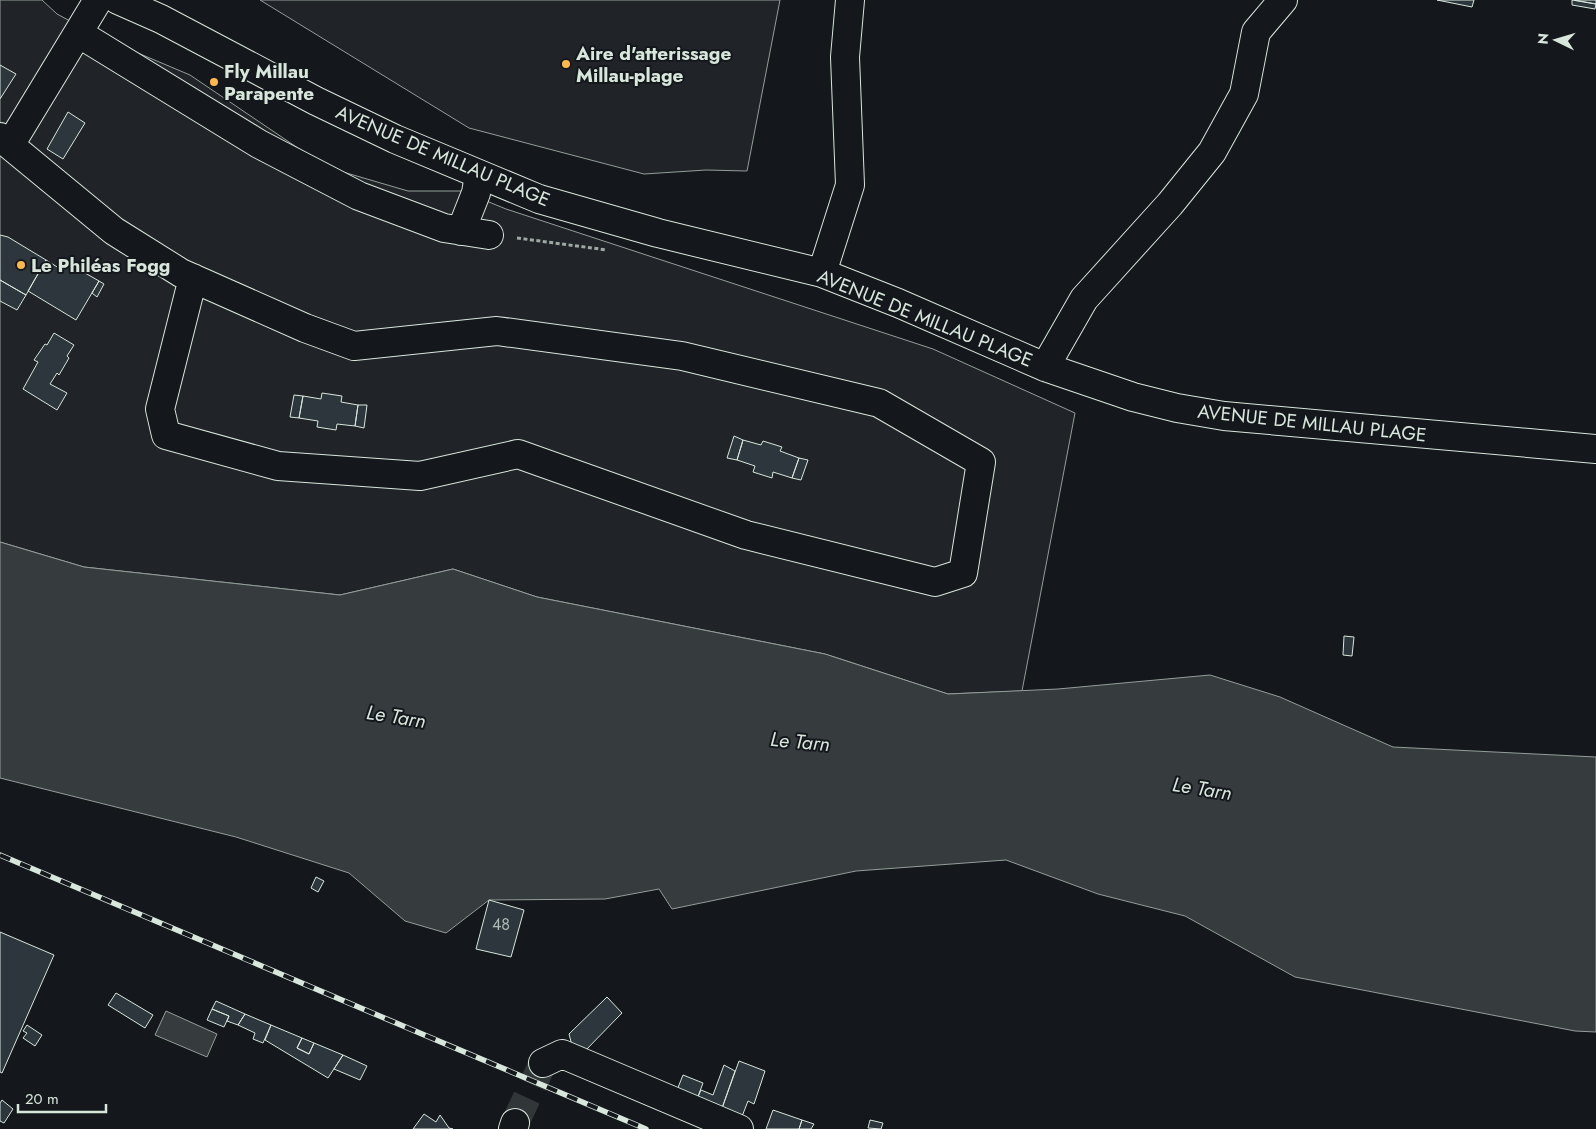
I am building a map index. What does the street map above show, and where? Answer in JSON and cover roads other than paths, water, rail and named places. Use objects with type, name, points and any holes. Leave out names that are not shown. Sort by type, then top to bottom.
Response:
[{"type":"street","points":[[98,0],[5,141],[114,231],[180,273],[193,278],[305,328],[354,346],[497,331],[682,356],[879,403],[981,462],[963,573],[936,582],[746,535],[518,454],[420,476],[278,466],[166,435],[160,409],[193,278]]},
{"type":"street","name":"AVENUE DE MILLAU PLAGE","points":[[118,0],[161,19],[316,101],[395,139],[538,199],[640,228],[822,273],[898,303],[1046,367],[1133,397],[1176,408],[1224,416],[1596,449]]},
{"type":"street","points":[[822,273],[850,185],[845,57],[850,0]]},
{"type":"street","points":[[1046,367],[1084,299],[1170,204],[1212,152],[1244,94],[1256,32],[1255,0]]},
{"type":"street","points":[[1256,32],[1283,0]]},
{"type":"street","points":[[78,33],[275,152],[359,196],[444,228],[489,235]]},
{"type":"street","points":[[461,230],[476,192],[479,175]]},
{"type":"street","points":[[543,1063],[562,1054],[739,1129]]},
{"type":"water","name":"Le Tarn","points":[[0,542],[84,567],[340,595],[453,569],[537,597],[825,654],[948,694],[1058,689],[1210,675],[1280,697],[1393,747],[1596,757],[1596,1032],[1575,1031],[1295,977],[1185,916],[1098,894],[1006,860],[856,871],[672,909],[659,889],[605,899],[489,900],[446,933],[405,921],[349,873],[236,837],[0,778]]},
{"type":"water","points":[[166,1011],[217,1034],[207,1057],[155,1035]]},
{"type":"tunnel","points":[[515,1123],[543,1063]]},
{"type":"railway","points":[[0,855],[646,1129]]},
{"type":"place","name":"Aire d'atterissage Millau-plage","points":[[566,64]]},
{"type":"place","name":"Fly Millau Parapente","points":[[214,82]]},
{"type":"place","name":"Le Philéas Fogg","points":[[21,265]]}]
